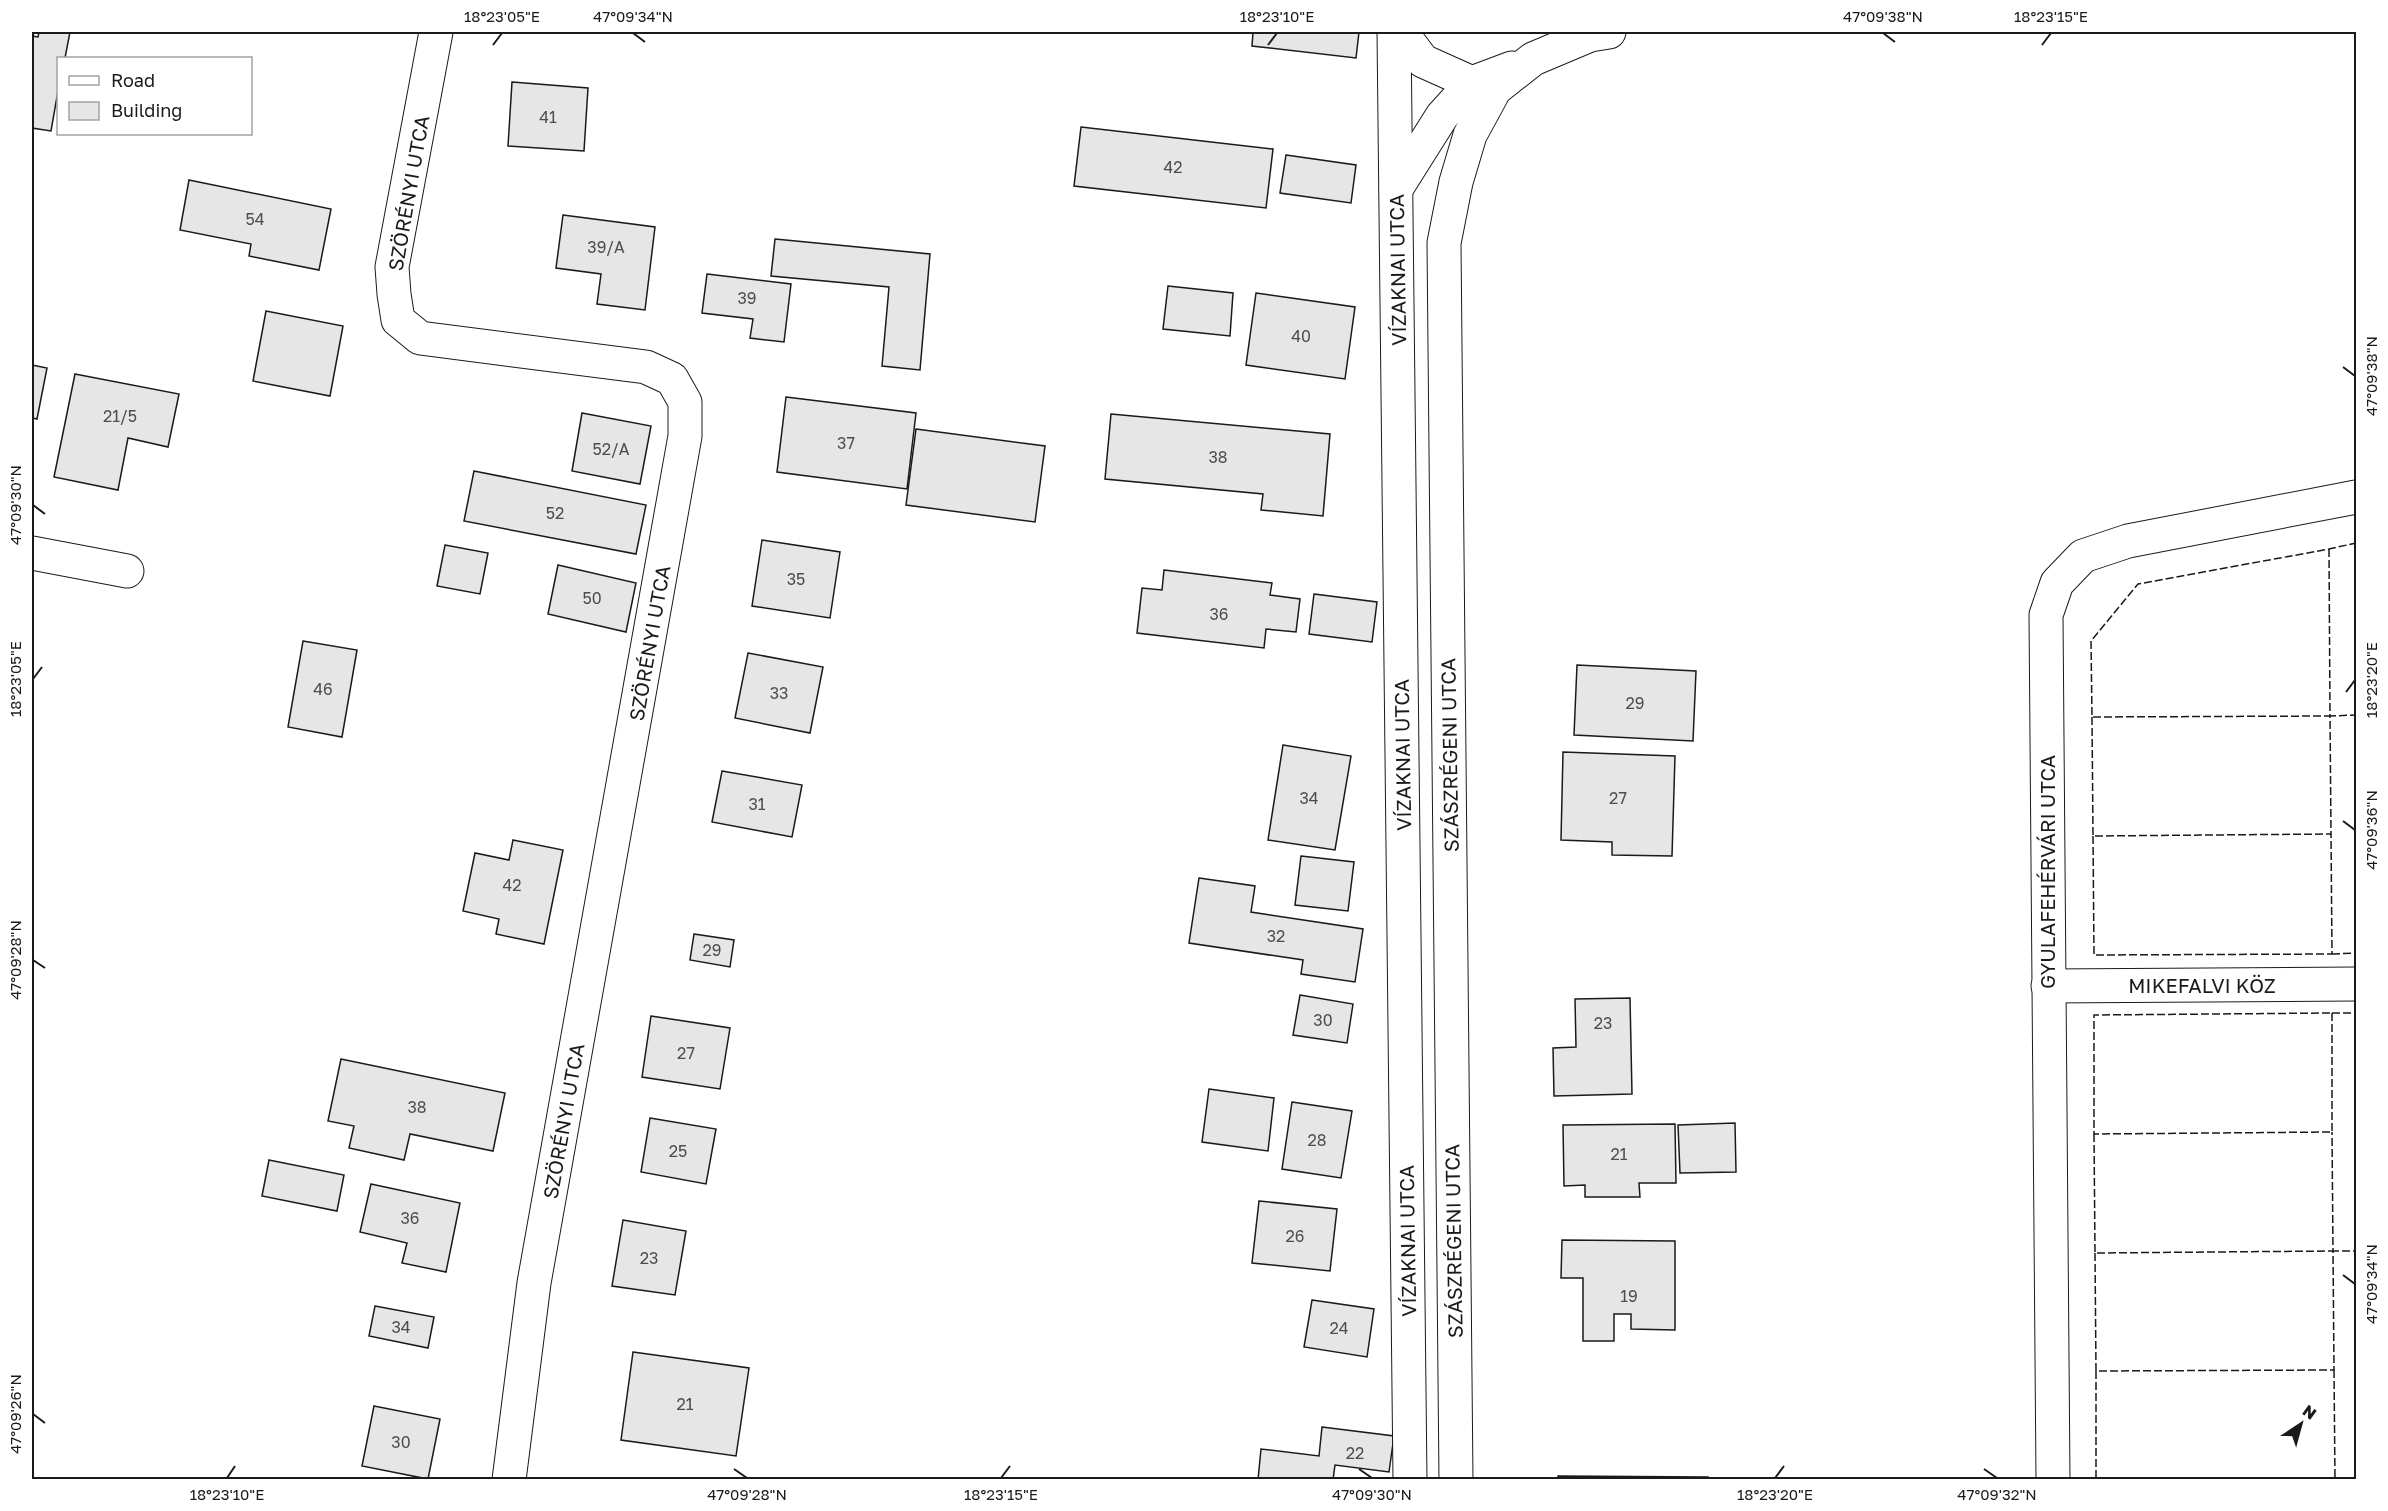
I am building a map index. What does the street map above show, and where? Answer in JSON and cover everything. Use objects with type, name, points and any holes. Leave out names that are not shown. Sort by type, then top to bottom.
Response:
[{"type":"street","name":"SZÖRÉNYI UTCA","points":[[436,32],[392,267],[393,294],[398,320],[420,338],[646,368],[672,379],[685,402],[685,436],[534,1283],[509,1479]]},
{"type":"street","name":"VÍZAKNAI UTCA","points":[[1394,32],[1410,1479]]},
{"type":"street","points":[[1401,32],[1423,61],[1472,83]]},
{"type":"street","name":"SZÁSZRÉGENI UTCA","points":[[1396,189],[1442,116],[1472,83],[1590,35],[1609,32]]},
{"type":"street","name":"SZÁSZRÉGENI UTCA","points":[[1456,1479],[1444,243],[1456,182],[1470,135],[1495,89],[1533,59]]},
{"type":"street","name":"GYULAFEHÉRVÁRI UTCA","points":[[2053,1479],[2046,615],[2057,583],[2084,556],[2128,541],[2356,498]]},
{"type":"street","points":[[32,553],[127,571]]},
{"type":"street","name":"MIKEFALVI KÖZ","points":[[2048,986],[2356,984]]},
{"type":"building","points":[[39,32],[70,32],[65,57],[57,57],[57,97],[51,131],[32,128],[32,36],[38,37]]},
{"type":"building","points":[[1253,32],[1359,32],[1356,58],[1252,46]]},
{"type":"building","points":[[512,82],[588,88],[584,151],[508,146]]},
{"type":"building","points":[[1081,127],[1273,149],[1266,208],[1074,186]]},
{"type":"building","points":[[1286,155],[1356,165],[1351,203],[1280,193]]},
{"type":"building","points":[[189,180],[331,209],[319,270],[249,256],[251,244],[180,230]]},
{"type":"building","points":[[563,215],[655,227],[645,310],[597,304],[601,274],[556,268]]},
{"type":"building","points":[[775,239],[930,254],[920,370],[882,366],[889,287],[771,276]]},
{"type":"building","points":[[707,274],[791,284],[784,342],[750,338],[753,319],[702,313]]},
{"type":"building","points":[[1168,286],[1233,293],[1230,336],[1163,329]]},
{"type":"building","points":[[1256,293],[1355,307],[1345,379],[1246,365]]},
{"type":"building","points":[[266,311],[343,326],[330,396],[253,381]]},
{"type":"building","points":[[32,365],[47,368],[37,419],[32,418]]},
{"type":"building","points":[[75,374],[179,394],[168,447],[128,438],[118,490],[54,477]]},
{"type":"building","points":[[786,397],[916,413],[907,489],[777,472]]},
{"type":"building","points":[[582,413],[651,426],[640,484],[572,471]]},
{"type":"building","points":[[1111,414],[1330,434],[1323,516],[1261,510],[1263,494],[1105,479]]},
{"type":"building","points":[[916,429],[1045,446],[1035,522],[906,505]]},
{"type":"building","points":[[474,471],[646,505],[636,554],[464,521]]},
{"type":"building","points":[[762,540],[840,552],[830,618],[752,606]]},
{"type":"building","points":[[445,545],[488,553],[480,594],[437,586]]},
{"type":"building","points":[[558,565],[636,583],[626,632],[548,614]]},
{"type":"building","points":[[1164,570],[1272,583],[1270,595],[1300,599],[1296,632],[1266,629],[1264,648],[1137,633],[1142,588],[1162,590]]},
{"type":"building","points":[[1314,594],[1377,602],[1372,642],[1309,634]]},
{"type":"building","points":[[303,641],[357,650],[342,737],[288,727]]},
{"type":"building","points":[[748,653],[823,667],[810,733],[735,718]]},
{"type":"building","points":[[1577,665],[1696,671],[1693,741],[1574,735]]},
{"type":"building","points":[[1283,745],[1351,756],[1335,850],[1268,840]]},
{"type":"building","points":[[1563,752],[1675,756],[1672,856],[1612,855],[1612,842],[1561,840]]},
{"type":"building","points":[[722,771],[802,785],[792,837],[712,822]]},
{"type":"building","points":[[513,840],[563,850],[544,944],[496,934],[499,919],[463,911],[475,853],[509,860]]},
{"type":"building","points":[[1301,856],[1354,862],[1348,911],[1295,905]]},
{"type":"building","points":[[1199,878],[1255,886],[1251,912],[1363,929],[1355,982],[1301,974],[1303,960],[1189,943]]},
{"type":"building","points":[[694,934],[734,940],[730,967],[690,960]]},
{"type":"building","points":[[1300,995],[1353,1004],[1347,1043],[1293,1035]]},
{"type":"building","points":[[1630,998],[1632,1094],[1554,1096],[1553,1048],[1576,1047],[1575,999]]},
{"type":"building","points":[[651,1016],[730,1028],[720,1089],[642,1077]]},
{"type":"building","points":[[341,1059],[505,1093],[493,1151],[410,1134],[404,1160],[349,1148],[354,1126],[328,1121]]},
{"type":"building","points":[[1209,1089],[1274,1098],[1268,1151],[1202,1142]]},
{"type":"building","points":[[1292,1102],[1352,1111],[1341,1178],[1282,1169]]},
{"type":"building","points":[[650,1118],[716,1129],[706,1184],[641,1172]]},
{"type":"building","points":[[1735,1123],[1736,1172],[1680,1173],[1678,1125]]},
{"type":"building","points":[[1675,1124],[1676,1183],[1639,1183],[1640,1197],[1585,1197],[1585,1185],[1564,1186],[1563,1125]]},
{"type":"building","points":[[269,1160],[344,1175],[337,1211],[262,1196]]},
{"type":"building","points":[[371,1184],[460,1203],[446,1272],[402,1263],[407,1243],[360,1232]]},
{"type":"building","points":[[1259,1201],[1337,1209],[1330,1271],[1252,1263]]},
{"type":"building","points":[[623,1220],[686,1231],[675,1295],[612,1286]]},
{"type":"building","points":[[1562,1240],[1675,1241],[1675,1330],[1631,1329],[1631,1314],[1614,1314],[1614,1341],[1583,1341],[1583,1278],[1561,1278]]},
{"type":"building","points":[[1312,1300],[1374,1309],[1367,1357],[1304,1347]]},
{"type":"building","points":[[375,1306],[434,1317],[428,1348],[369,1336]]},
{"type":"building","points":[[633,1352],[749,1368],[736,1456],[621,1440]]},
{"type":"building","points":[[374,1406],[440,1419],[428,1479],[362,1466]]},
{"type":"building","points":[[1322,1427],[1394,1436],[1389,1472],[1335,1465],[1333,1480],[1258,1480],[1261,1449],[1319,1456]]},
{"type":"building","points":[[1558,1476],[1708,1477],[1708,1480],[1558,1480]]},
{"type":"fence","points":[[2329,549],[2330,716],[2092,717],[2091,641],[2138,584],[2356,543]]},
{"type":"fence","points":[[2092,717],[2093,836],[2331,834],[2330,716],[2356,715]]},
{"type":"fence","points":[[2093,836],[2094,955],[2332,954],[2331,834]]},
{"type":"fence","points":[[2332,954],[2356,953]]},
{"type":"fence","points":[[2332,1013],[2332,1132],[2094,1134],[2094,1015],[2332,1013]]},
{"type":"fence","points":[[2332,1013],[2356,1013]]},
{"type":"fence","points":[[2094,1134],[2095,1253],[2333,1251],[2332,1132]]},
{"type":"fence","points":[[2095,1253],[2096,1371],[2334,1370],[2333,1251],[2356,1251]]},
{"type":"fence","points":[[2334,1370],[2335,1480]]},
{"type":"fence","points":[[2096,1371],[2096,1480]]}]
